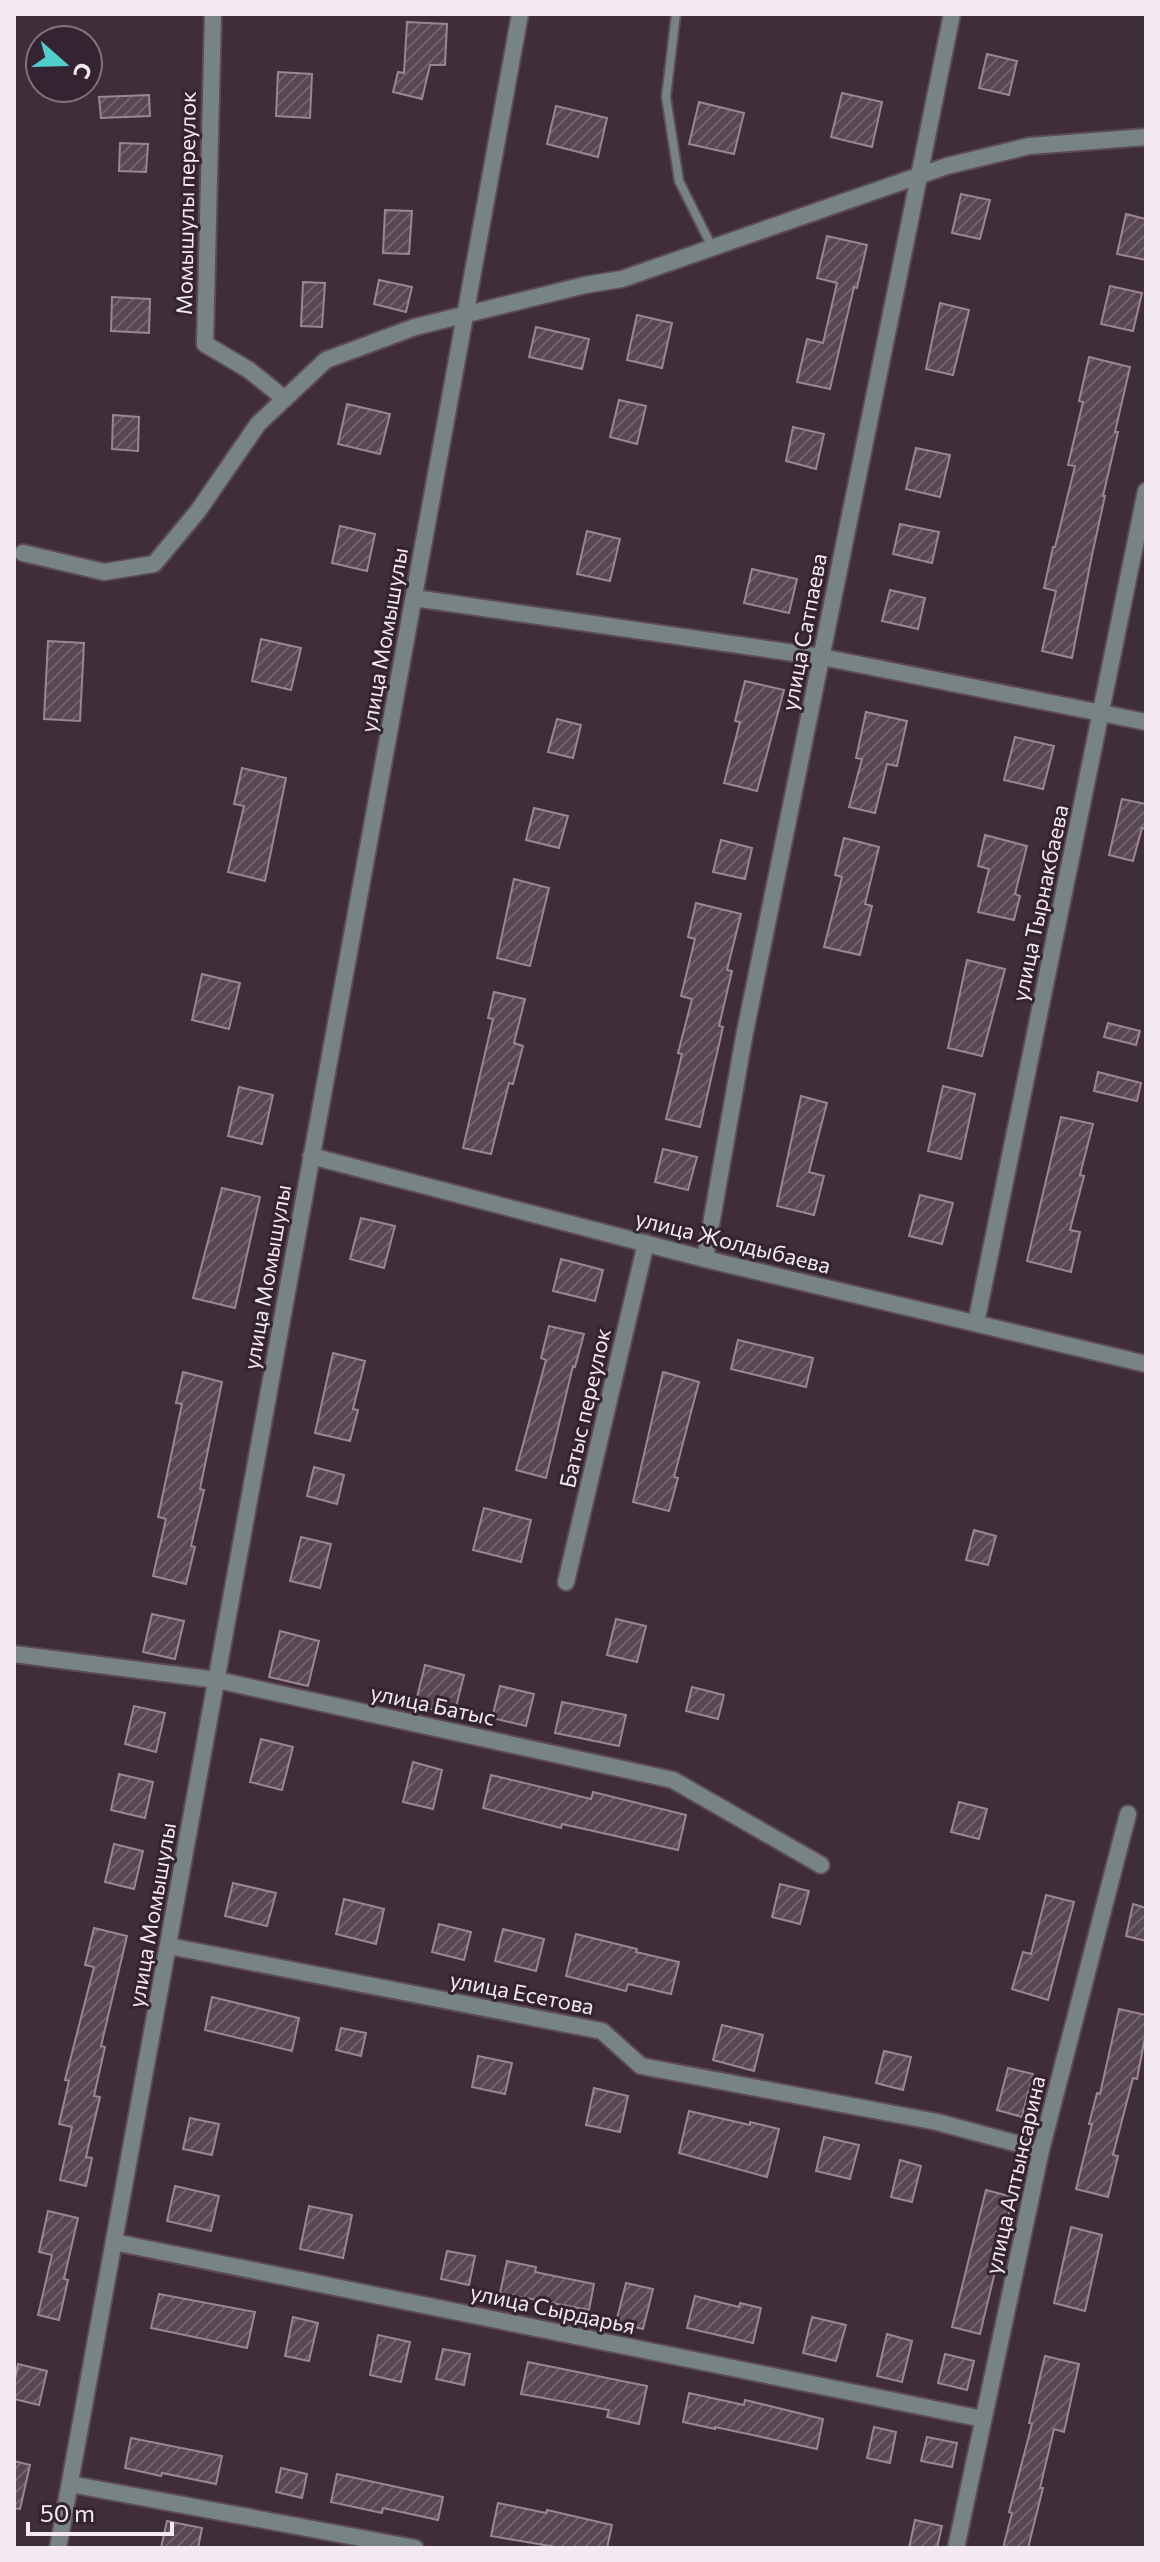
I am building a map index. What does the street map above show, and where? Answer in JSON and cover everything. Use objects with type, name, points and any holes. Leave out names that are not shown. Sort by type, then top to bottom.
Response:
[{"type":"street","name":"Момышулы переулок","points":[[213,14],[205,344],[249,370],[285,399]]},
{"type":"street","name":"улица Момышулы","points":[[58,2548],[520,14]]},
{"type":"street","name":"улица Сатпаева","points":[[705,1259],[744,1037],[952,14]]},
{"type":"street","points":[[23,553],[104,572],[154,564],[198,511],[258,424],[326,360],[415,327],[585,285],[622,279],[947,166],[1029,146],[1146,137]]},
{"type":"street","name":"улица Тырнакбаева","points":[[976,1323],[1146,491]]},
{"type":"street","points":[[414,598],[822,657],[1146,722]]},
{"type":"street","name":"улица Жолдыбаева","points":[[311,1156],[705,1259],[1146,1364]]},
{"type":"street","name":"Батыс переулок","points":[[566,1582],[646,1243]]},
{"type":"street","name":"улица Батыс","points":[[14,1654],[217,1680],[673,1780],[821,1865]]},
{"type":"street","name":"улица Алтынсарина","points":[[956,2548],[1041,2150],[1128,1814]]},
{"type":"street","name":"улица Есетова","points":[[169,1946],[602,2031],[641,2066],[937,2122],[1041,2150]]},
{"type":"street","name":"улица Сырдарья","points":[[114,2242],[983,2419]]},
{"type":"street","points":[[70,2484],[415,2548]]},
{"type":"lane","points":[[676,14],[666,97],[670,125],[679,181],[712,248]]},
{"type":"building","points":[[407,22],[447,24],[445,65],[430,65],[422,99],[393,92],[398,72],[404,73]]},
{"type":"building","points":[[987,54],[1017,61],[1009,95],[979,88]]},
{"type":"building","points":[[278,72],[312,74],[310,118],[276,116]]},
{"type":"building","points":[[842,93],[882,102],[872,147],[831,137]]},
{"type":"building","points":[[149,95],[150,116],[101,118],[100,104],[104,104],[104,97]]},
{"type":"building","points":[[699,102],[744,113],[734,154],[689,144]]},
{"type":"building","points":[[556,106],[607,118],[598,157],[547,144]]},
{"type":"building","points":[[120,143],[148,144],[146,172],[119,171]]},
{"type":"building","points":[[961,194],[990,200],[980,239],[952,233]]},
{"type":"building","points":[[385,210],[412,211],[409,254],[383,253]]},
{"type":"building","points":[[1126,214],[1146,219],[1146,260],[1117,254]]},
{"type":"building","points":[[827,236],[867,245],[830,389],[797,382],[807,339],[823,343],[837,283],[817,278]]},
{"type":"building","points":[[379,280],[412,287],[406,312],[374,304]]},
{"type":"building","points":[[303,282],[325,283],[322,327],[301,326]]},
{"type":"building","points":[[1110,286],[1142,293],[1133,331],[1101,324]]},
{"type":"building","points":[[112,297],[150,299],[149,333],[111,331]]},
{"type":"building","points":[[940,303],[969,310],[953,375],[926,369]]},
{"type":"building","points":[[637,315],[672,323],[662,368],[627,360]]},
{"type":"building","points":[[536,327],[589,339],[582,369],[529,357]]},
{"type":"building","points":[[1089,357],[1130,367],[1072,658],[1042,651],[1056,591],[1044,588],[1075,466],[1068,465],[1083,402],[1079,401]]},
{"type":"building","points":[[619,400],[646,406],[637,444],[610,437]]},
{"type":"building","points":[[347,404],[390,414],[380,454],[338,444]]},
{"type":"building","points":[[113,415],[139,417],[138,451],[112,449]]},
{"type":"building","points":[[793,427],[824,434],[816,469],[786,461]]},
{"type":"building","points":[[916,448],[950,455],[940,497],[906,489]]},
{"type":"building","points":[[900,524],[939,532],[932,563],[893,554]]},
{"type":"building","points":[[340,526],[375,534],[367,571],[332,563]]},
{"type":"building","points":[[587,531],[620,539],[610,581],[577,574]]},
{"type":"building","points":[[752,569],[797,579],[789,613],[744,603]]},
{"type":"building","points":[[890,590],[925,598],[918,629],[882,621]]},
{"type":"building","points":[[261,639],[301,648],[291,690],[252,681]]},
{"type":"building","points":[[48,641],[84,643],[80,721],[44,719]]},
{"type":"building","points":[[745,681],[784,690],[757,791],[724,783],[740,722],[735,721]]},
{"type":"building","points":[[866,712],[907,721],[897,766],[887,764],[875,813],[849,807],[862,759],[856,758]]},
{"type":"building","points":[[557,719],[581,725],[573,758],[548,752]]},
{"type":"building","points":[[1015,737],[1054,746],[1043,789],[1004,780]]},
{"type":"building","points":[[242,768],[286,778],[265,881],[228,872],[244,806],[234,804]]},
{"type":"building","points":[[1122,799],[1146,804],[1146,829],[1142,828],[1133,861],[1109,855]]},
{"type":"building","points":[[534,808],[568,816],[559,848],[526,840]]},
{"type":"building","points":[[985,835],[1027,846],[1015,894],[1020,896],[1014,920],[978,912],[989,869],[978,866]]},
{"type":"building","points":[[844,838],[879,847],[865,904],[872,906],[860,955],[824,947],[842,877],[835,875]]},
{"type":"building","points":[[721,840],[752,848],[745,879],[713,872]]},
{"type":"building","points":[[514,879],[549,888],[530,966],[497,958]]},
{"type":"building","points":[[696,903],[741,914],[727,970],[732,971],[719,1026],[723,1027],[700,1127],[666,1119],[692,999],[681,996],[695,939],[688,937]]},
{"type":"building","points":[[967,960],[1005,969],[982,1056],[948,1048]]},
{"type":"building","points":[[202,974],[240,983],[229,1029],[192,1020]]},
{"type":"building","points":[[494,992],[525,999],[514,1043],[523,1046],[513,1084],[509,1083],[491,1154],[463,1148],[493,1019],[488,1018]]},
{"type":"building","points":[[1108,1023],[1140,1031],[1136,1045],[1104,1037]]},
{"type":"building","points":[[1098,1072],[1141,1083],[1137,1101],[1094,1091]]},
{"type":"building","points":[[943,1086],[975,1094],[961,1159],[928,1151]]},
{"type":"building","points":[[239,1087],[273,1095],[262,1144],[228,1136]]},
{"type":"building","points":[[801,1096],[827,1103],[809,1172],[824,1176],[814,1215],[777,1206]]},
{"type":"building","points":[[1061,1117],[1093,1124],[1070,1230],[1080,1232],[1071,1272],[1027,1261]]},
{"type":"building","points":[[663,1149],[697,1157],[688,1190],[655,1182]]},
{"type":"building","points":[[222,1188],[260,1197],[235,1308],[193,1298]]},
{"type":"building","points":[[920,1195],[953,1203],[942,1244],[909,1236]]},
{"type":"building","points":[[361,1218],[395,1226],[384,1268],[350,1259]]},
{"type":"building","points":[[561,1259],[603,1270],[595,1301],[553,1291]]},
{"type":"building","points":[[549,1326],[584,1334],[573,1366],[546,1478],[516,1470],[546,1360],[541,1358]]},
{"type":"building","points":[[738,1340],[813,1358],[806,1387],[731,1369]]},
{"type":"building","points":[[333,1353],[365,1361],[353,1409],[358,1410],[350,1441],[315,1433]]},
{"type":"building","points":[[183,1372],[222,1382],[200,1489],[204,1490],[186,1584],[153,1576],[166,1519],[158,1517],[182,1404],[176,1403]]},
{"type":"building","points":[[663,1372],[699,1382],[674,1477],[678,1478],[669,1511],[633,1502]]},
{"type":"building","points":[[314,1467],[344,1475],[337,1504],[307,1496]]},
{"type":"building","points":[[484,1508],[531,1520],[521,1562],[473,1550]]},
{"type":"building","points":[[974,1530],[996,1536],[988,1565],[966,1560]]},
{"type":"building","points":[[301,1537],[331,1544],[320,1588],[290,1581]]},
{"type":"building","points":[[152,1614],[184,1621],[175,1659],[143,1652]]},
{"type":"building","points":[[616,1619],[646,1626],[637,1662],[607,1655]]},
{"type":"building","points":[[280,1631],[319,1641],[308,1686],[269,1677]]},
{"type":"building","points":[[425,1665],[464,1675],[454,1715],[415,1705]]},
{"type":"building","points":[[500,1686],[534,1694],[526,1726],[492,1718]]},
{"type":"building","points":[[692,1687],[724,1695],[718,1719],[686,1711]]},
{"type":"building","points":[[562,1702],[626,1715],[619,1746],[555,1733]]},
{"type":"building","points":[[134,1706],[165,1713],[156,1752],[125,1744]]},
{"type":"building","points":[[261,1739],[293,1747],[282,1790],[250,1782]]},
{"type":"building","points":[[413,1762],[442,1770],[433,1809],[403,1802]]},
{"type":"building","points":[[119,1774],[153,1782],[145,1818],[111,1810]]},
{"type":"building","points":[[491,1775],[591,1799],[593,1792],[686,1815],[678,1850],[562,1824],[561,1828],[483,1808]]},
{"type":"building","points":[[959,1802],[987,1809],[979,1839],[951,1832]]},
{"type":"building","points":[[114,1844],[143,1851],[134,1889],[105,1882]]},
{"type":"building","points":[[233,1883],[276,1893],[267,1926],[225,1916]]},
{"type":"building","points":[[780,1884],[809,1891],[800,1924],[772,1917]]},
{"type":"building","points":[[1046,1895],[1074,1902],[1048,2000],[1012,1989],[1023,1952],[1031,1954]]},
{"type":"building","points":[[344,1899],[384,1909],[376,1944],[336,1934]]},
{"type":"building","points":[[1133,1904],[1146,1908],[1146,1941],[1126,1936]]},
{"type":"building","points":[[439,1924],[471,1932],[464,1960],[432,1952]]},
{"type":"building","points":[[94,1928],[127,1936],[101,2046],[105,2047],[94,2096],[100,2097],[86,2157],[92,2158],[86,2186],[60,2180],[72,2127],[59,2124],[69,2081],[65,2080],[94,1967],[85,1965]]},
{"type":"building","points":[[503,1929],[544,1939],[536,1971],[495,1961]]},
{"type":"building","points":[[576,1934],[679,1962],[671,1994],[628,1984],[626,1991],[566,1976]]},
{"type":"building","points":[[212,1997],[299,2018],[292,2051],[205,2030]]},
{"type":"building","points":[[1119,2009],[1146,2015],[1146,2032],[1137,2079],[1133,2078],[1113,2155],[1118,2156],[1108,2197],[1076,2189],[1092,2124],[1089,2124],[1097,2093],[1100,2094]]},
{"type":"building","points":[[722,2025],[763,2035],[754,2071],[713,2060]]},
{"type":"building","points":[[341,2028],[366,2033],[361,2056],[336,2050]]},
{"type":"building","points":[[884,2051],[911,2057],[903,2090],[876,2083]]},
{"type":"building","points":[[478,2056],[512,2063],[505,2094],[472,2087]]},
{"type":"building","points":[[1008,2068],[1033,2074],[1022,2117],[997,2110]]},
{"type":"building","points":[[594,2088],[628,2096],[620,2132],[586,2125]]},
{"type":"building","points":[[689,2111],[779,2129],[767,2177],[679,2153]]},
{"type":"building","points":[[190,2118],[219,2124],[212,2155],[183,2149]]},
{"type":"building","points":[[824,2137],[859,2145],[850,2179],[816,2171]]},
{"type":"building","points":[[900,2160],[921,2166],[912,2202],[891,2197]]},
{"type":"building","points":[[175,2186],[219,2196],[211,2231],[167,2221]]},
{"type":"building","points":[[986,2190],[1013,2197],[980,2334],[952,2327]]},
{"type":"building","points":[[309,2206],[352,2215],[343,2258],[300,2249]]},
{"type":"building","points":[[48,2211],[78,2218],[64,2279],[68,2280],[59,2320],[38,2315],[52,2255],[39,2252]]},
{"type":"building","points":[[1071,2227],[1102,2235],[1085,2311],[1054,2303]]},
{"type":"building","points":[[447,2251],[475,2256],[469,2285],[441,2279]]},
{"type":"building","points":[[507,2261],[536,2267],[535,2272],[594,2284],[589,2310],[500,2293]]},
{"type":"building","points":[[626,2283],[653,2289],[643,2329],[616,2322]]},
{"type":"building","points":[[159,2294],[255,2312],[247,2348],[151,2328]]},
{"type":"building","points":[[695,2296],[739,2307],[740,2303],[761,2308],[753,2343],[687,2328]]},
{"type":"building","points":[[293,2317],[318,2323],[309,2361],[285,2356]]},
{"type":"building","points":[[812,2317],[846,2325],[836,2361],[803,2353]]},
{"type":"building","points":[[887,2334],[912,2341],[902,2382],[877,2376]]},
{"type":"building","points":[[378,2335],[410,2342],[401,2382],[370,2375]]},
{"type":"building","points":[[443,2349],[470,2354],[464,2385],[436,2379]]},
{"type":"building","points":[[945,2354],[974,2361],[967,2390],[938,2383]]},
{"type":"building","points":[[1045,2356],[1079,2364],[1064,2432],[1054,2429],[1028,2548],[1003,2548],[1032,2424],[1029,2423]]},
{"type":"building","points":[[528,2362],[647,2386],[639,2424],[607,2417],[609,2410],[521,2394]]},
{"type":"building","points":[[18,2364],[47,2371],[39,2405],[14,2399]]},
{"type":"building","points":[[689,2393],[744,2405],[745,2400],[823,2419],[817,2449],[683,2422]]},
{"type":"building","points":[[874,2427],[896,2432],[890,2463],[867,2458]]},
{"type":"building","points":[[927,2437],[957,2443],[952,2467],[921,2461]]},
{"type":"building","points":[[131,2438],[222,2456],[216,2484],[125,2468]]},
{"type":"building","points":[[14,2461],[30,2465],[20,2509],[14,2508]]},
{"type":"building","points":[[281,2468],[307,2474],[302,2498],[276,2492]]},
{"type":"building","points":[[337,2474],[443,2497],[438,2520],[383,2508],[382,2513],[331,2502]]},
{"type":"building","points":[[498,2503],[546,2513],[547,2510],[612,2525],[607,2548],[562,2548],[491,2536]]},
{"type":"building","points":[[915,2520],[942,2526],[937,2548],[909,2548]]},
{"type":"building","points":[[167,2521],[202,2528],[198,2548],[161,2548]]}]
